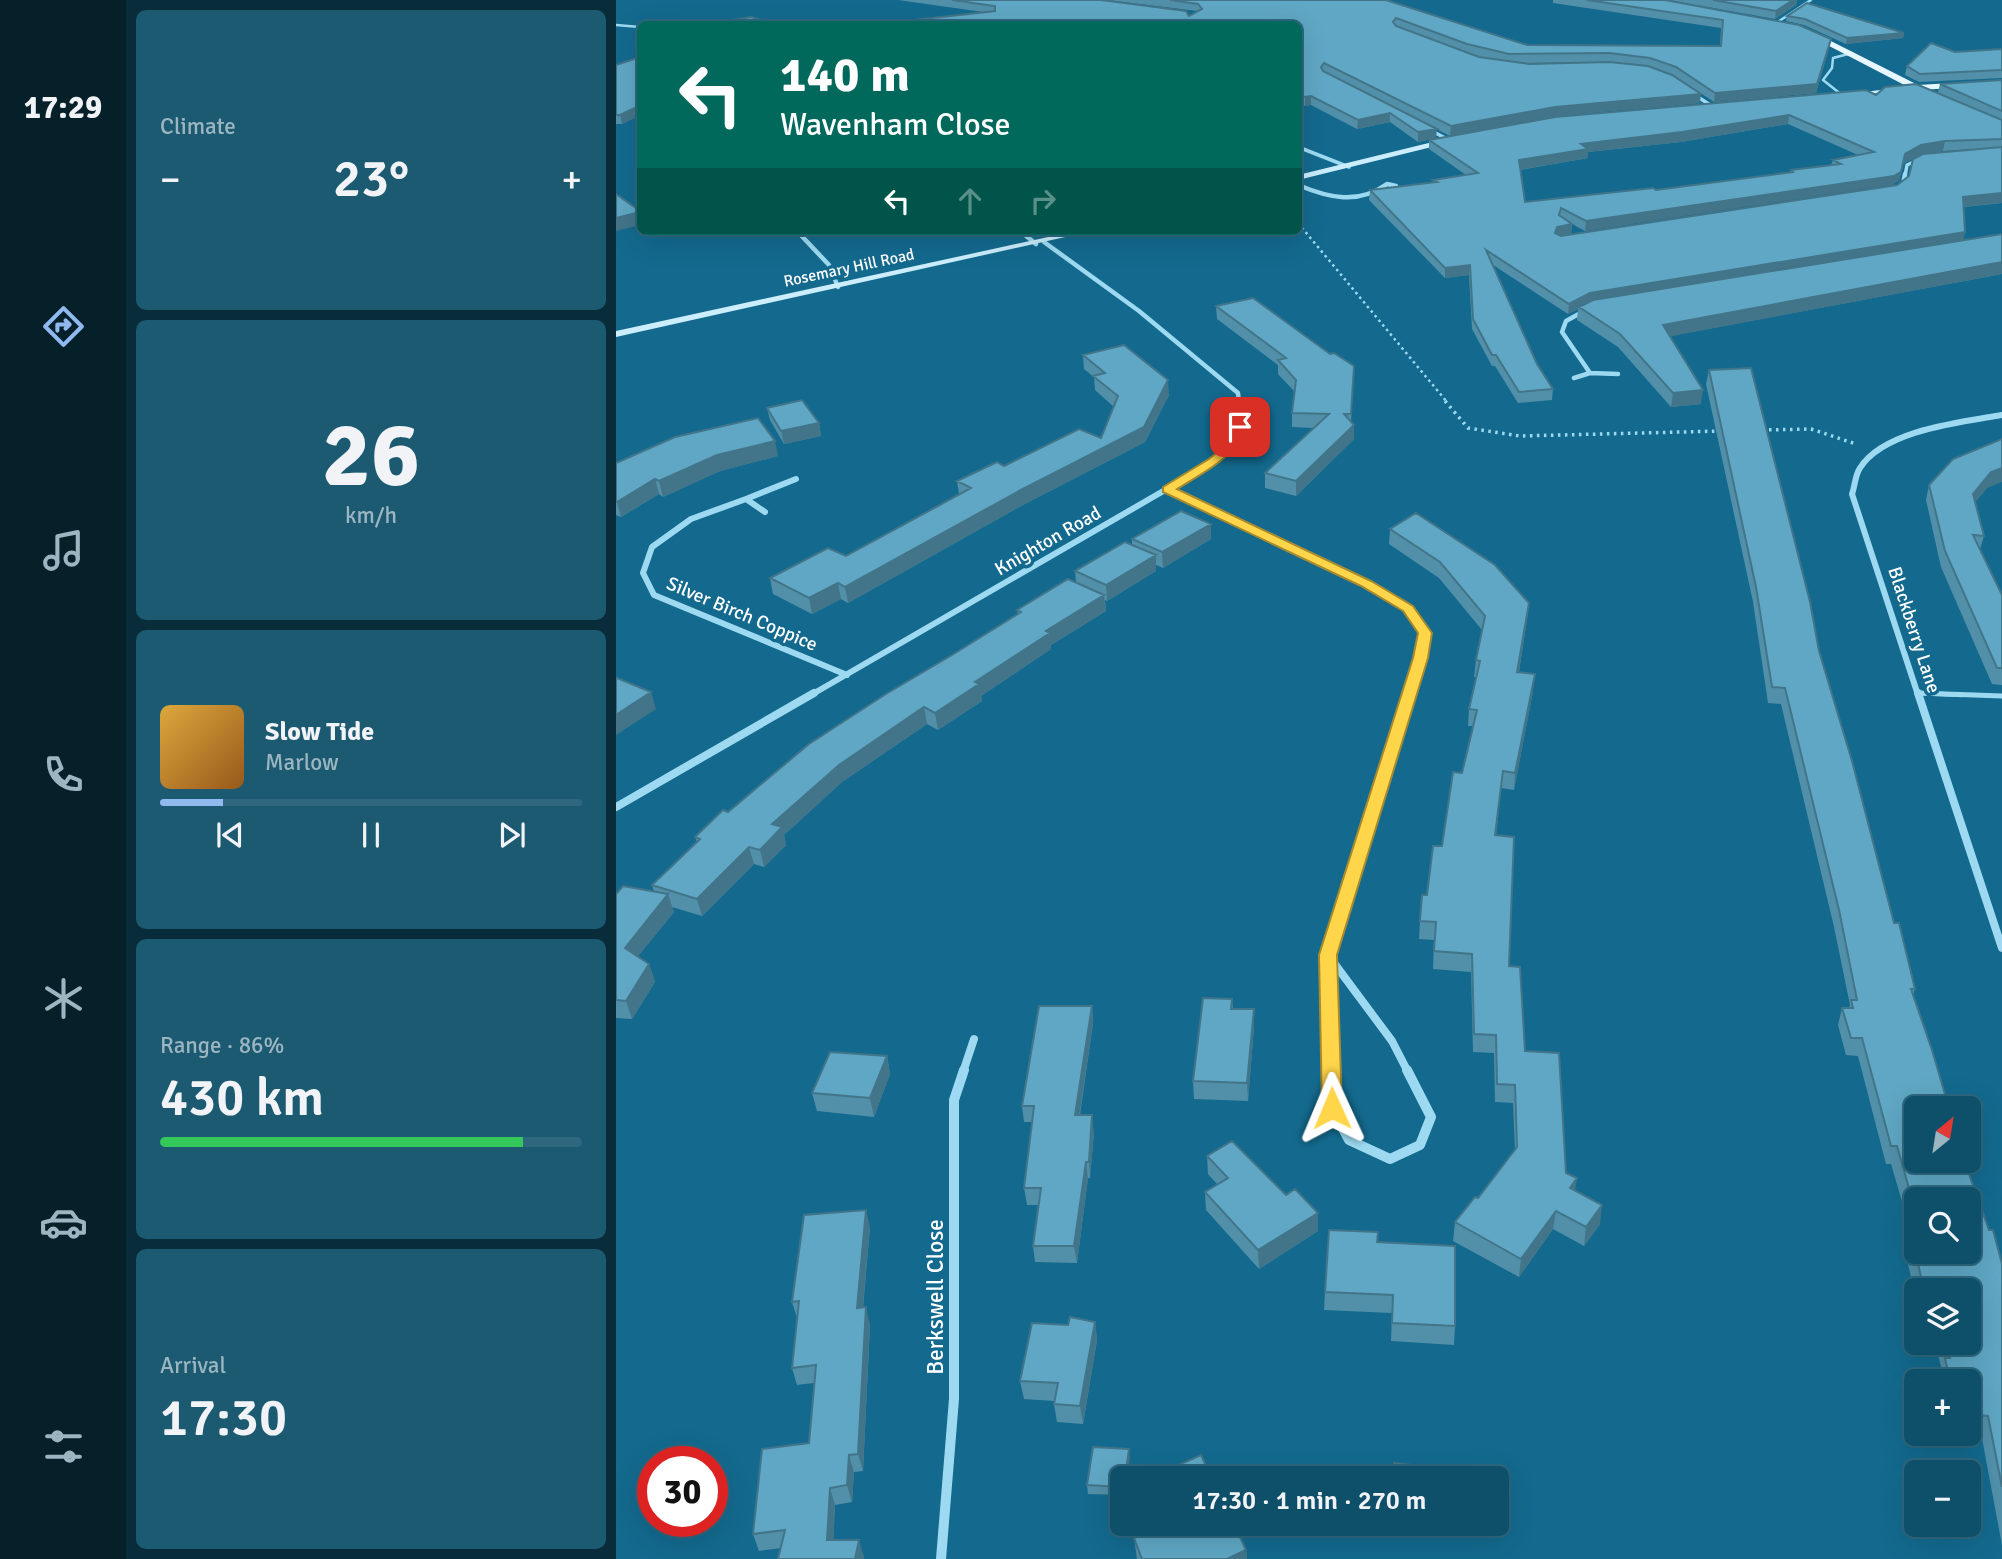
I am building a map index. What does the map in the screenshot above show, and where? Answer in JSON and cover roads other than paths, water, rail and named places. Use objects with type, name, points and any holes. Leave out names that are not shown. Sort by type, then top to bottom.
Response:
[{"type":"main road","points":[[1772,22],[1796,28],[1852,53],[1941,99]]},
{"type":"main road","points":[[1829,96],[2002,83]]},
{"type":"main road","points":[[1700,108],[1725,105]]},
{"type":"main road","points":[[1302,177],[1462,138]]},
{"type":"main road","name":"Rosemary Hill Road","points":[[616,334],[1072,235]]},
{"type":"street","points":[[1690,92],[1712,106]]},
{"type":"street","points":[[1424,127],[1449,140]]},
{"type":"street","points":[[1302,149],[1349,167]]},
{"type":"street","points":[[1894,190],[1903,184],[1907,165],[1920,159]]},
{"type":"street","points":[[1302,187],[1322,196],[1340,199],[1366,197],[1387,184],[1396,186]]},
{"type":"street","points":[[804,235],[829,265],[838,287]]},
{"type":"street","name":"Knighton Road","points":[[616,807],[848,676],[1168,489],[1214,461],[1232,445],[1240,427],[1242,408],[1238,393],[1139,311],[1027,235]]},
{"type":"street","points":[[1590,308],[1566,321],[1562,332],[1590,373]]},
{"type":"street","points":[[1574,378],[1590,373],[1618,374]]},
{"type":"street","name":"Blackberry Lane","points":[[2002,415],[1910,435],[1879,451],[1861,467],[1852,494],[2002,948]]},
{"type":"street","name":"Silver Birch Coppice","points":[[796,479],[691,519],[652,547],[643,573],[654,595],[848,676]]},
{"type":"street","points":[[1168,489],[1366,583],[1408,608],[1425,633],[1420,658],[1328,955],[1332,1108],[1349,1140],[1391,1159],[1420,1145],[1431,1117],[1392,1041],[1328,955]]},
{"type":"street","points":[[746,499],[765,512]]},
{"type":"street","name":"Berkswell Close","points":[[941,1559],[954,1399],[954,1100],[974,1038]]},
{"type":"lane","points":[[1772,22],[1811,0]]},
{"type":"lane","points":[[616,25],[637,27]]},
{"type":"lane","points":[[1842,95],[1822,80],[1832,68],[1833,58],[1852,53]]},
{"type":"lane","points":[[1918,693],[2002,696]]}]
